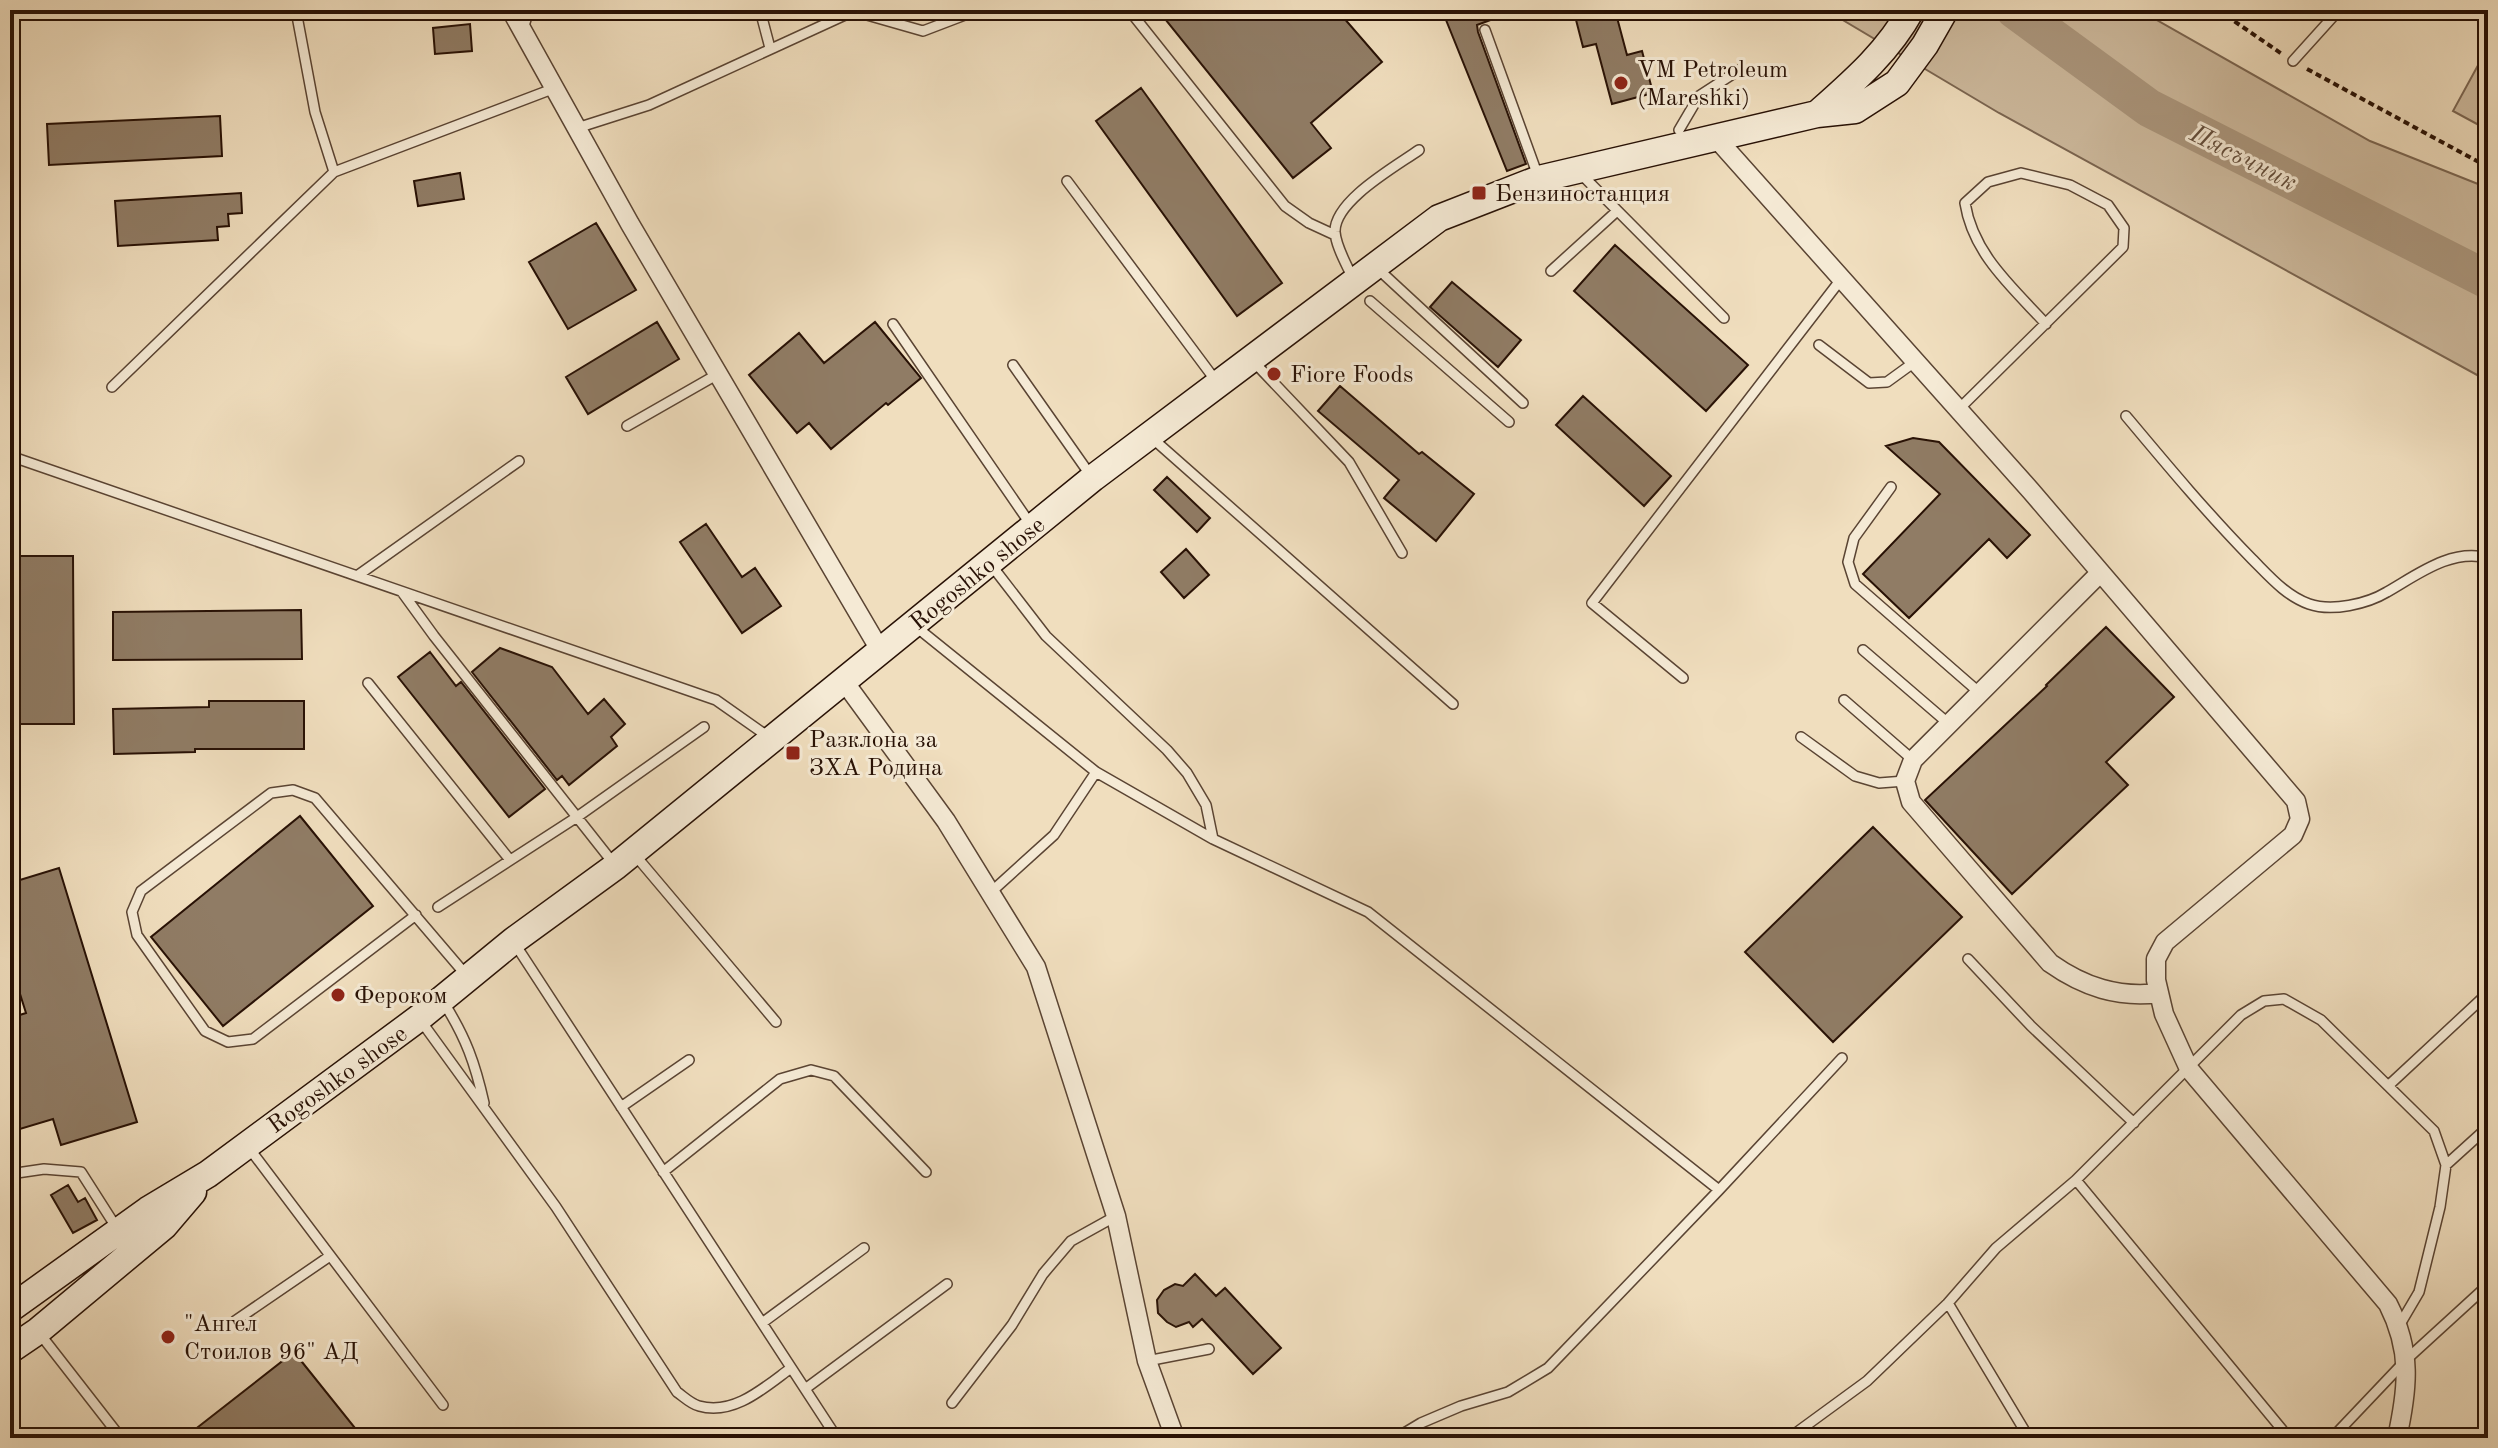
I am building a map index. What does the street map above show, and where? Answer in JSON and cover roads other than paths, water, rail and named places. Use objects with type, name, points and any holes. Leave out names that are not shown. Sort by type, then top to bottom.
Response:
[{"type":"main road","name":"Rogoshko shose","points":[[10,1309],[148,1210],[208,1174],[443,1000],[513,941],[624,860],[1093,478],[1251,360],[1362,292],[1376,266],[1439,218],[1539,179],[1817,114],[1855,110],[1897,83],[1925,45],[1945,10]]},
{"type":"main road","name":"Rogoshko shose","points":[[1817,114],[1864,73],[1905,21]]},
{"type":"main road","name":"Rogoshko shose","points":[[10,1350],[38,1331],[164,1226],[208,1174]]},
{"type":"street","points":[[511,10],[630,224],[880,650]]},
{"type":"street","points":[[1717,139],[1959,409],[2296,801],[2300,819],[2293,835],[2165,942],[2156,959],[2156,980],[2164,1014],[2189,1069],[2388,1304],[2399,1326],[2407,1359],[2406,1398],[2397,1438]]},
{"type":"street","points":[[2100,573],[1913,760],[1905,781],[1911,802],[2050,963],[2070,977],[2120,995],[2159,993]]},
{"type":"street","points":[[843,680],[946,821],[1036,967],[1116,1216],[1147,1361],[1175,1438]]},
{"type":"lane","points":[[523,29],[529,10]]},
{"type":"lane","points":[[760,10],[770,48]]},
{"type":"lane","points":[[577,128],[649,105],[854,11],[923,31],[978,10]]},
{"type":"lane","points":[[1129,10],[1285,206],[1309,223],[1335,235]]},
{"type":"lane","points":[[2293,61],[2339,10]]},
{"type":"lane","points":[[297,16],[315,112],[334,172]]},
{"type":"lane","points":[[1485,30],[1539,179]]},
{"type":"lane","points":[[1679,130],[1699,96],[1739,70]]},
{"type":"lane","points":[[112,387],[334,172],[555,88]]},
{"type":"lane","points":[[1419,150],[1356,196],[1336,217],[1335,235],[1362,292],[1509,422]]},
{"type":"lane","points":[[1577,170],[1724,318]]},
{"type":"lane","points":[[1959,409],[2046,324],[2123,247],[2124,228],[2108,205],[2070,185],[2021,173],[1988,182],[1965,203],[1968,225],[1984,256],[2046,324]]},
{"type":"lane","points":[[1067,181],[1218,384]]},
{"type":"lane","points":[[1551,271],[1617,211]]},
{"type":"lane","points":[[1376,266],[1523,403]]},
{"type":"lane","points":[[1683,678],[1592,603],[1842,278]]},
{"type":"lane","points":[[893,324],[1033,528]]},
{"type":"lane","points":[[1819,345],[1869,383],[1887,382],[1916,361]]},
{"type":"lane","points":[[1251,360],[1349,462],[1402,553]]},
{"type":"lane","points":[[1013,365],[1093,478]]},
{"type":"lane","points":[[627,426],[718,374]]},
{"type":"lane","points":[[2126,416],[2204,511],[2280,587],[2311,605],[2346,605],[2379,596],[2448,559],[2477,555],[2488,558]]},
{"type":"lane","points":[[1149,436],[1453,704]]},
{"type":"lane","points":[[10,456],[716,700],[771,739]]},
{"type":"lane","points":[[357,576],[519,461]]},
{"type":"lane","points":[[1891,487],[1854,538],[1848,562],[1855,584],[1981,694]]},
{"type":"lane","points":[[990,563],[1046,636],[1167,750],[1187,773],[1206,805],[1213,839]]},
{"type":"lane","points":[[402,592],[577,817],[624,860],[776,1022]]},
{"type":"lane","points":[[912,624],[1096,772],[1213,839],[1368,912],[1719,1190]]},
{"type":"lane","points":[[1863,650],[1949,724]]},
{"type":"lane","points":[[368,683],[510,860]]},
{"type":"lane","points":[[1844,700],[1913,760]]},
{"type":"lane","points":[[438,907],[577,817],[704,727]]},
{"type":"lane","points":[[1801,737],[1855,776],[1879,783],[1905,781]]},
{"type":"lane","points":[[990,893],[1054,835],[1096,772]]},
{"type":"lane","points":[[416,915],[253,1039],[228,1042],[205,1031],[137,935],[132,912],[141,891],[271,793],[293,790],[315,798],[416,915],[469,979]]},
{"type":"lane","points":[[513,941],[837,1438]]},
{"type":"lane","points":[[1968,959],[2031,1026],[2134,1123]]},
{"type":"lane","points":[[2388,1086],[2488,993]]},
{"type":"lane","points":[[1789,1438],[1867,1381],[1948,1303],[1996,1248],[2076,1180],[2241,1015],[2264,1001],[2284,999],[2321,1020],[2434,1131],[2446,1165],[2440,1207],[2419,1292],[2399,1326]]},
{"type":"lane","points":[[443,1000],[465,1037],[485,1108]]},
{"type":"lane","points":[[419,1018],[556,1207],[677,1392],[696,1406],[718,1409],[745,1401],[791,1368]]},
{"type":"lane","points":[[1396,1438],[1421,1423],[1461,1406],[1508,1392],[1548,1368],[1842,1058]]},
{"type":"lane","points":[[621,1107],[689,1060]]},
{"type":"lane","points":[[663,1172],[780,1079],[811,1070],[834,1076],[926,1172]]},
{"type":"lane","points":[[2446,1165],[2488,1127]]},
{"type":"lane","points":[[247,1145],[443,1405]]},
{"type":"lane","points":[[10,1174],[44,1169],[81,1172],[120,1232]]},
{"type":"lane","points":[[2076,1180],[2289,1438]]},
{"type":"lane","points":[[952,1403],[1012,1325],[1043,1274],[1071,1241],[1116,1216]]},
{"type":"lane","points":[[762,1323],[864,1248]]},
{"type":"lane","points":[[235,1321],[330,1256]]},
{"type":"lane","points":[[805,1389],[947,1284]]},
{"type":"lane","points":[[2332,1438],[2407,1359],[2488,1285]]},
{"type":"lane","points":[[1948,1303],[2029,1438]]},
{"type":"lane","points":[[38,1331],[121,1438]]},
{"type":"lane","points":[[1147,1361],[1209,1349]]},
{"type":"waterway","name":"Пясъчник","points":[[2015,10],[2149,108],[2488,280]]},
{"type":"place","name":"VM Petroleum (Mareshki)","points":[[1621,83]]},
{"type":"place","name":"Бензиностанция","points":[[1479,193]]},
{"type":"place","name":"Fiore Foods","points":[[1274,374]]},
{"type":"place","name":"Разклона за ЗХА Родина","points":[[793,753]]},
{"type":"place","name":"Фероком","points":[[338,995]]},
{"type":"place","name":"\"Ангел Стоилов 96\" АД","points":[[168,1337]]}]
